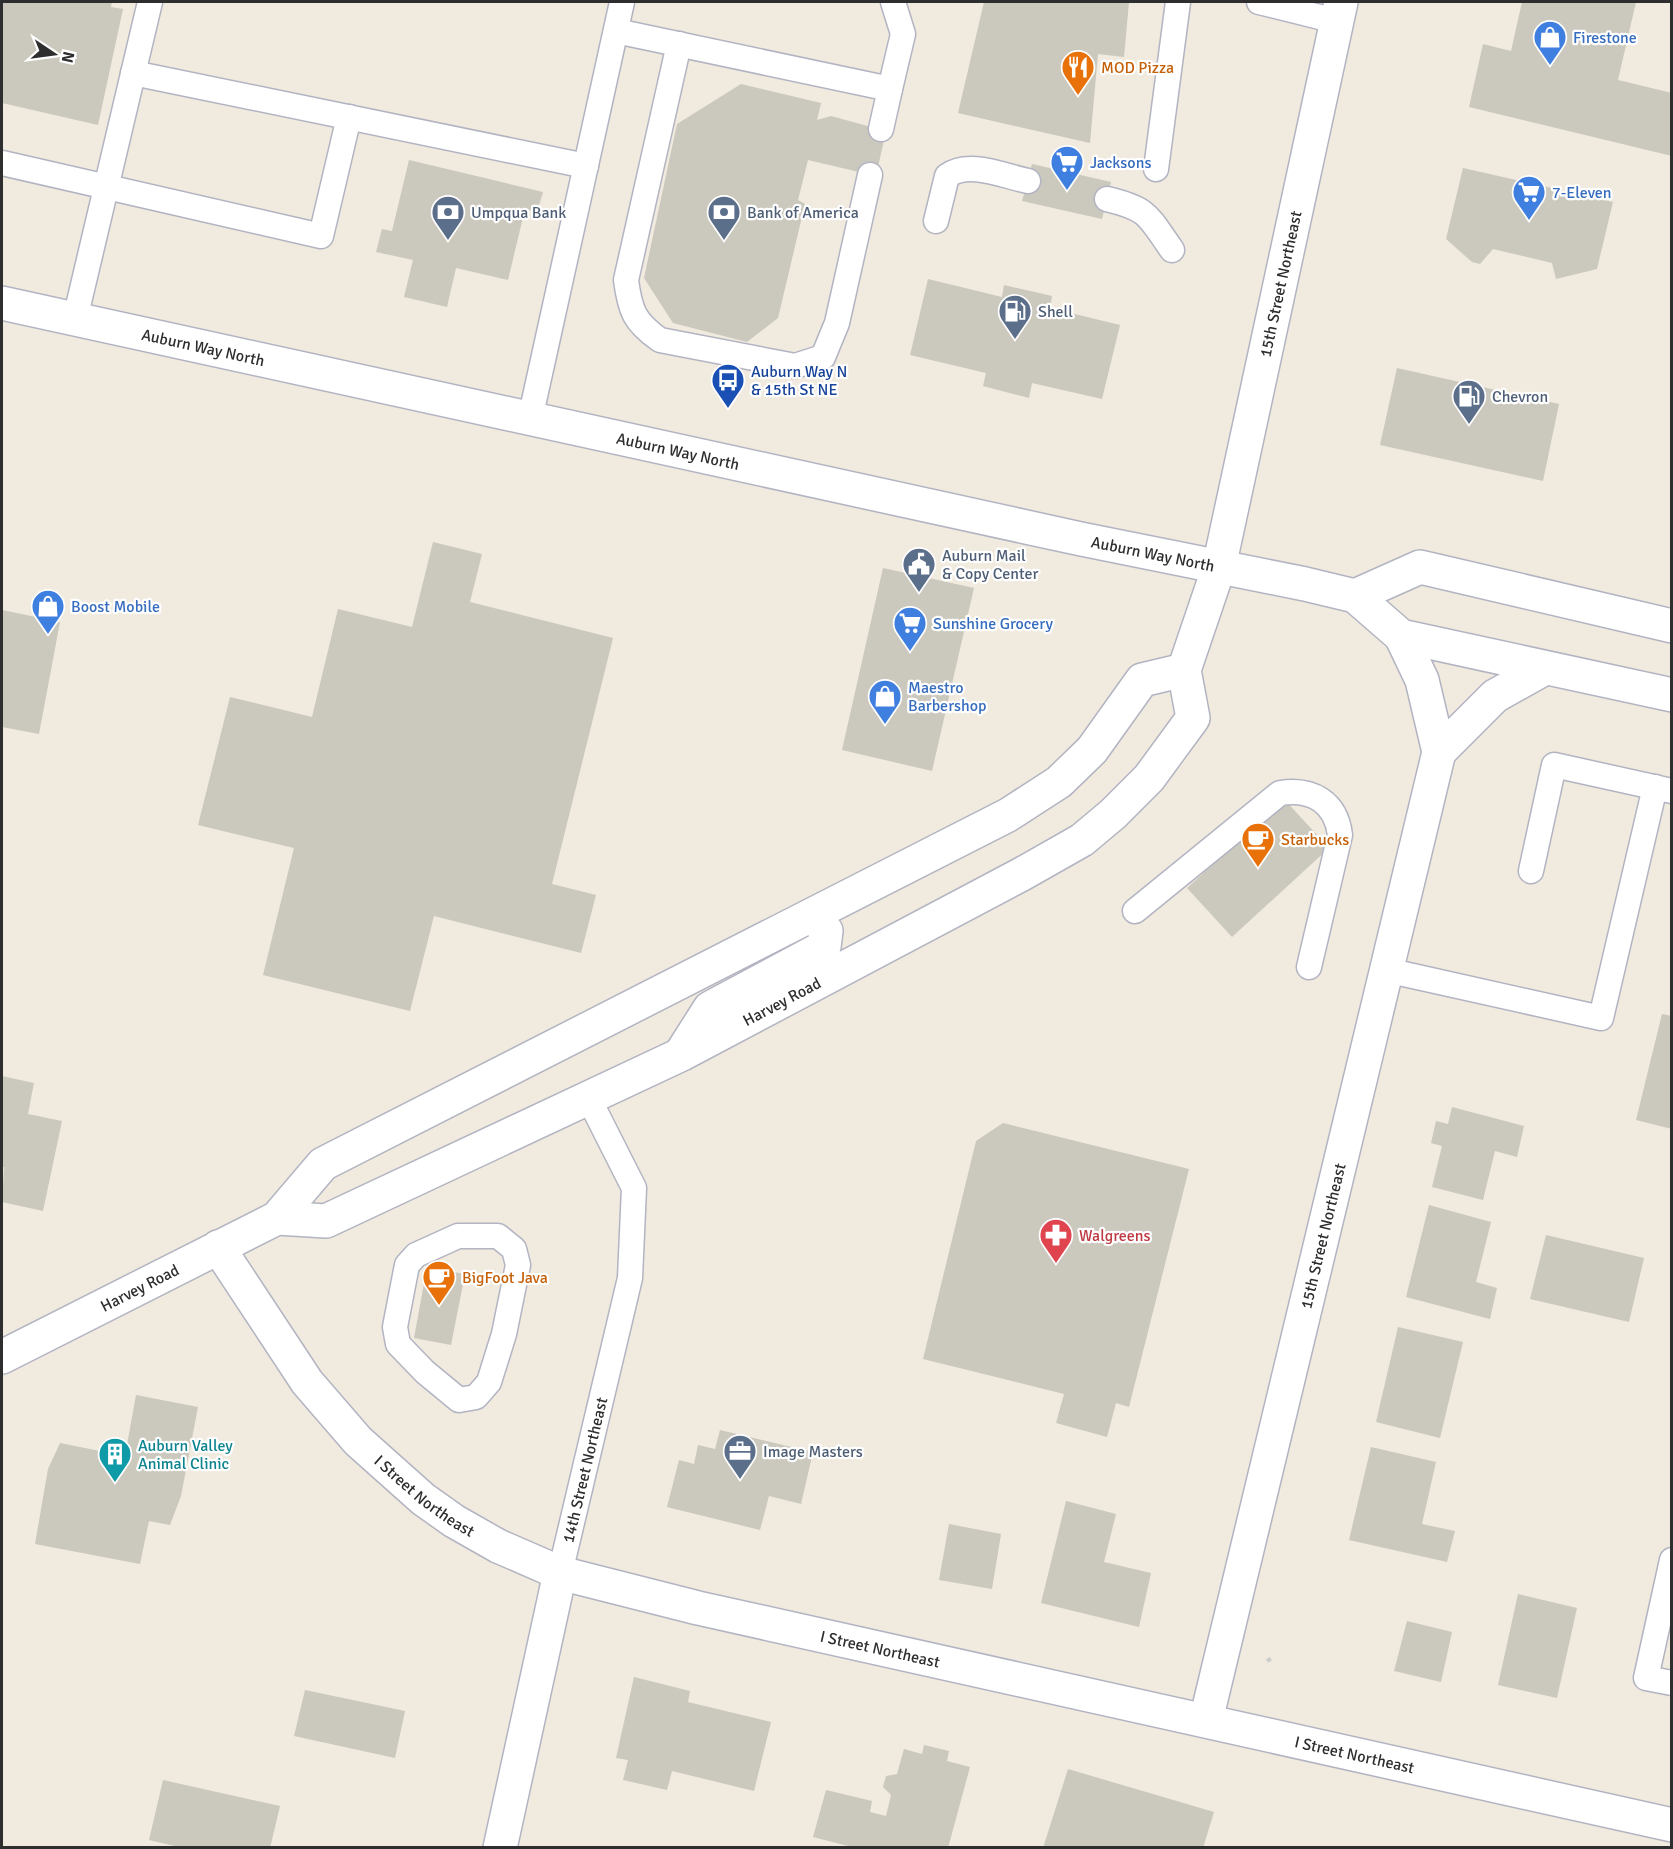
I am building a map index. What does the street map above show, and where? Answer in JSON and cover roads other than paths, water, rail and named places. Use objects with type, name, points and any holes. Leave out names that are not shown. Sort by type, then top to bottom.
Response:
[{"type":"main road","name":"15th Street Northeast","points":[[1219,567],[1339,11]]},
{"type":"main road","name":"Auburn Way North","points":[[2,303],[530,419],[1305,584],[1355,596],[1401,636],[1671,696]]},
{"type":"main road","name":"Harvey Road","points":[[277,1218],[326,1221],[681,1054],[1082,840],[1113,814],[1149,778],[1193,718],[1184,670],[1219,567]]},
{"type":"main road","points":[[1355,596],[1420,567],[1671,626]]},
{"type":"main road","name":"15th Street Northeast","points":[[1206,1720],[1439,752],[1422,680],[1401,636]]},
{"type":"main road","points":[[1439,752],[1495,696],[1545,668]]},
{"type":"main road","name":"Harvey Road","points":[[2,1357],[277,1218],[323,1164],[1008,815],[1059,782],[1092,750],[1142,680],[1184,670]]},
{"type":"main road","points":[[681,1054],[710,1008],[824,946],[826,931],[814,915]]},
{"type":"main road","name":"I Street Northeast","points":[[218,1247],[307,1382],[358,1441],[423,1499],[454,1521],[498,1546],[560,1573],[698,1608],[1671,1825]]},
{"type":"main road","name":"14th Street Northeast","points":[[500,1848],[560,1573]]},
{"type":"lane","points":[[75,319],[150,2]]},
{"type":"lane","points":[[530,419],[622,2]]},
{"type":"lane","points":[[881,129],[903,34],[893,2]]},
{"type":"lane","points":[[1156,169],[1178,2]]},
{"type":"lane","points":[[1259,2],[1339,11]]},
{"type":"lane","points":[[616,31],[890,89]]},
{"type":"lane","points":[[679,44],[626,280],[630,307],[646,330],[660,340],[795,366],[823,357],[837,323],[870,175]]},
{"type":"lane","points":[[133,73],[586,166]]},
{"type":"lane","points":[[2,164],[321,236],[349,117]]},
{"type":"lane","points":[[936,220],[947,176],[953,171],[976,169],[1028,181]]},
{"type":"lane","points":[[1107,199],[1133,205],[1146,214],[1172,250]]},
{"type":"lane","points":[[1386,970],[1601,1018],[1663,789],[1554,765],[1531,871]]},
{"type":"lane","points":[[1135,911],[1280,793],[1295,790],[1308,794],[1328,804],[1338,821],[1340,835],[1309,966]]},
{"type":"lane","name":"14th Street Northeast","points":[[560,1573],[630,1278],[634,1188],[588,1097]]},
{"type":"lane","points":[[458,1236],[498,1236],[514,1249],[518,1265],[504,1334],[489,1382],[476,1397],[459,1400],[398,1344],[395,1327],[407,1265],[416,1255],[458,1236]]},
{"type":"lane","points":[[1671,1560],[1646,1678],[1671,1683]]},
{"type":"place","name":"Firestone","points":[[1550,66]]},
{"type":"place","name":"MOD Pizza","points":[[1078,96]]},
{"type":"place","name":"Jacksons","points":[[1067,191]]},
{"type":"place","name":"7-Eleven","points":[[1529,221]]},
{"type":"place","name":"Umpqua Bank","points":[[448,241]]},
{"type":"place","name":"Bank of America","points":[[724,241]]},
{"type":"place","name":"Shell","points":[[1015,340]]},
{"type":"place","name":"Auburn Way N & 15th St NE","points":[[728,409]]},
{"type":"place","name":"Chevron","points":[[1469,425]]},
{"type":"place","name":"Auburn Mail & Copy Center","points":[[919,593]]},
{"type":"place","name":"Boost Mobile","points":[[48,635]]},
{"type":"place","name":"Sunshine Grocery","points":[[910,652]]},
{"type":"place","name":"Maestro Barbershop","points":[[885,725]]},
{"type":"place","name":"Starbucks","points":[[1258,868]]},
{"type":"place","name":"Walgreens","points":[[1056,1264]]},
{"type":"place","name":"BigFoot Java","points":[[439,1306]]},
{"type":"place","name":"Image Masters","points":[[740,1480]]},
{"type":"place","name":"Auburn Valley Animal Clinic","points":[[115,1483]]}]
